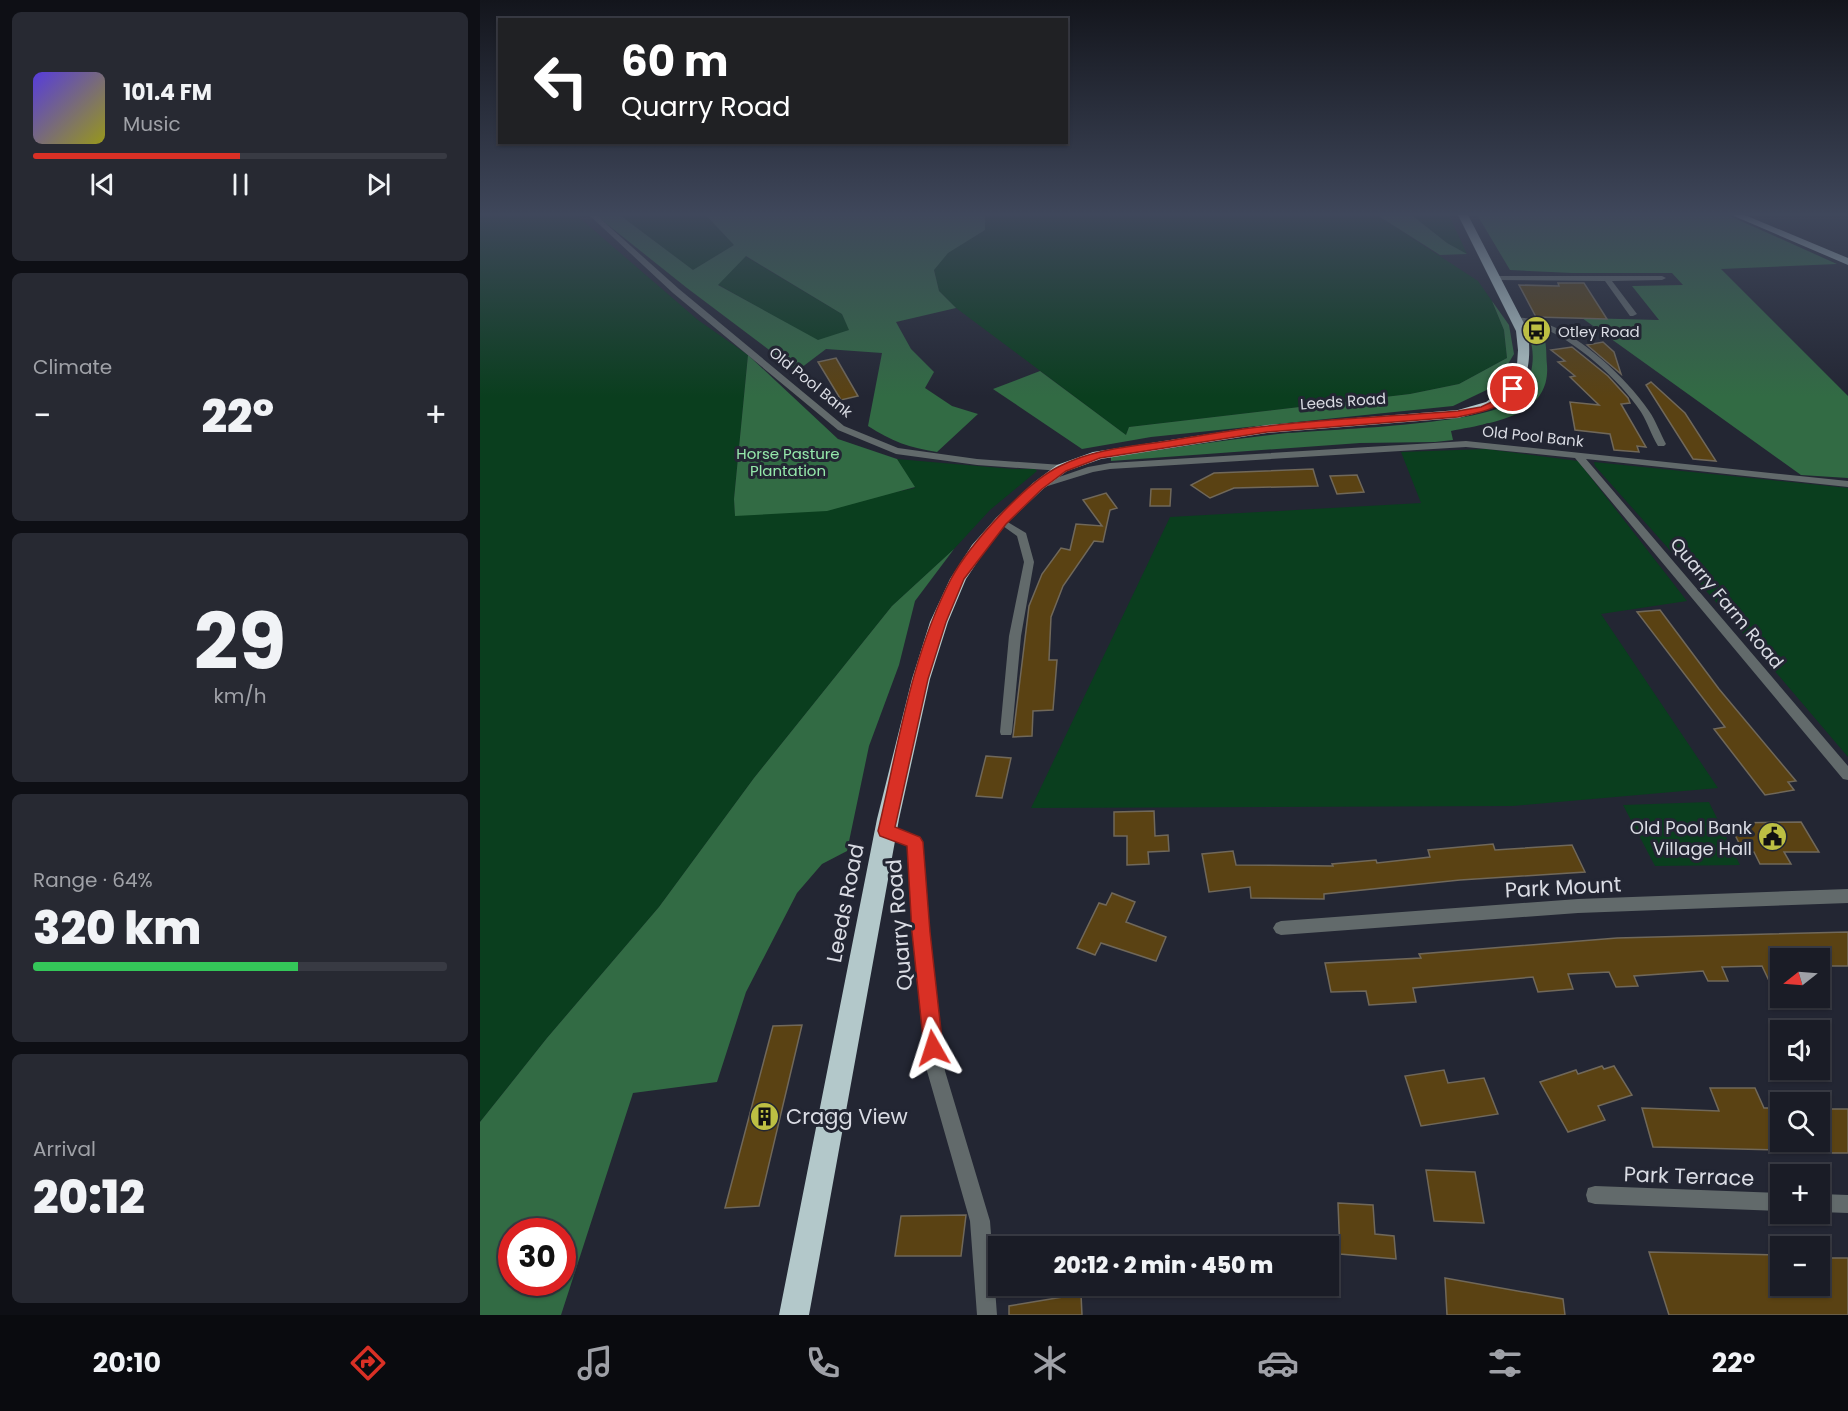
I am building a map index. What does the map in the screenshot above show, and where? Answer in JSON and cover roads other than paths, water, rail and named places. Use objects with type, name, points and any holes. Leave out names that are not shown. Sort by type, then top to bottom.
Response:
[{"type":"highway","name":"Leeds Road","points":[[794,1315],[886,831],[921,679],[939,622],[958,579],[978,549],[1001,521],[1038,486],[1062,468],[1083,459],[1115,451],[1267,429],[1428,417],[1484,409],[1502,401],[1513,389],[1520,375],[1525,347],[1518,320],[1493,274]]},
{"type":"street","name":"Old Pool Bank","points":[[658,274],[842,428],[896,451],[954,460],[1062,468]]},
{"type":"street","points":[[1495,278],[1662,279]]},
{"type":"street","points":[[1607,279],[1633,314]]},
{"type":"street","points":[[1518,320],[1543,324],[1566,336],[1585,351],[1645,410],[1661,444]]},
{"type":"street","name":"Old Pool Bank","points":[[1038,486],[1091,469],[1110,466],[1466,444],[1848,484]]},
{"type":"street","name":"Quarry Farm Road","points":[[1578,456],[1848,774]]},
{"type":"street","points":[[1001,521],[1022,535],[1029,562],[1015,636],[1006,732]]},
{"type":"street","name":"Quarry Road","points":[[886,831],[915,842],[921,932],[936,1071],[980,1221],[987,1315]]},
{"type":"street","name":"Park Mount","points":[[1281,928],[1578,906],[1848,896]]},
{"type":"street","name":"Park Terrace","points":[[1595,1195],[1770,1202]]},
{"type":"street","points":[[1830,1203],[1848,1204]]},
{"type":"place","name":"Otley Road","points":[[1537,331]]},
{"type":"place","name":"Old Pool Bank Village Hall","points":[[1773,837]]},
{"type":"place","name":"Cragg View","points":[[765,1116]]},
{"type":"park label","name":"Horse Pasture Plantation","points":[[788,462]]}]
